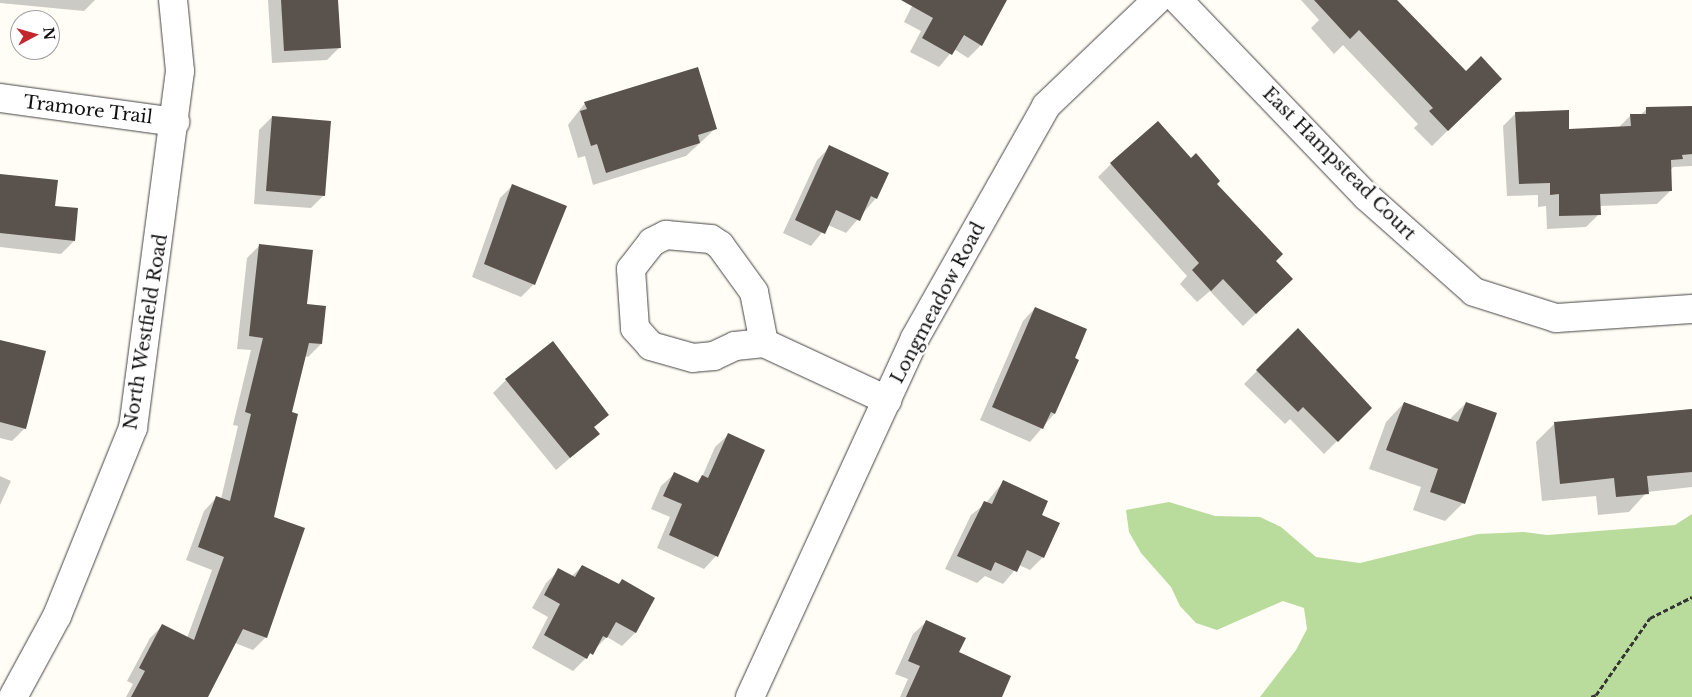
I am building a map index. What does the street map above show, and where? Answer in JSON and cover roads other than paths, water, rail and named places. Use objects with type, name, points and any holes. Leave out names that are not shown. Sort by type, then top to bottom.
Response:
[{"type":"street","name":"North Westfield Road","points":[[13,697],[57,616],[133,428],[175,122],[180,71],[173,0]]},
{"type":"street","name":"Longmeadow Road","points":[[750,697],[915,338],[1046,106],[1157,0]]},
{"type":"street","name":"East Hampstead Court","points":[[1178,0],[1366,196],[1474,292],[1556,318],[1692,309]]},
{"type":"street","name":"Tramore Trail","points":[[0,98],[175,122]]},
{"type":"street","points":[[764,343],[754,292],[737,264],[711,239],[666,235],[652,242],[636,260],[631,269],[635,328],[651,346],[693,358],[714,356],[735,346],[764,343],[888,400]]}]
